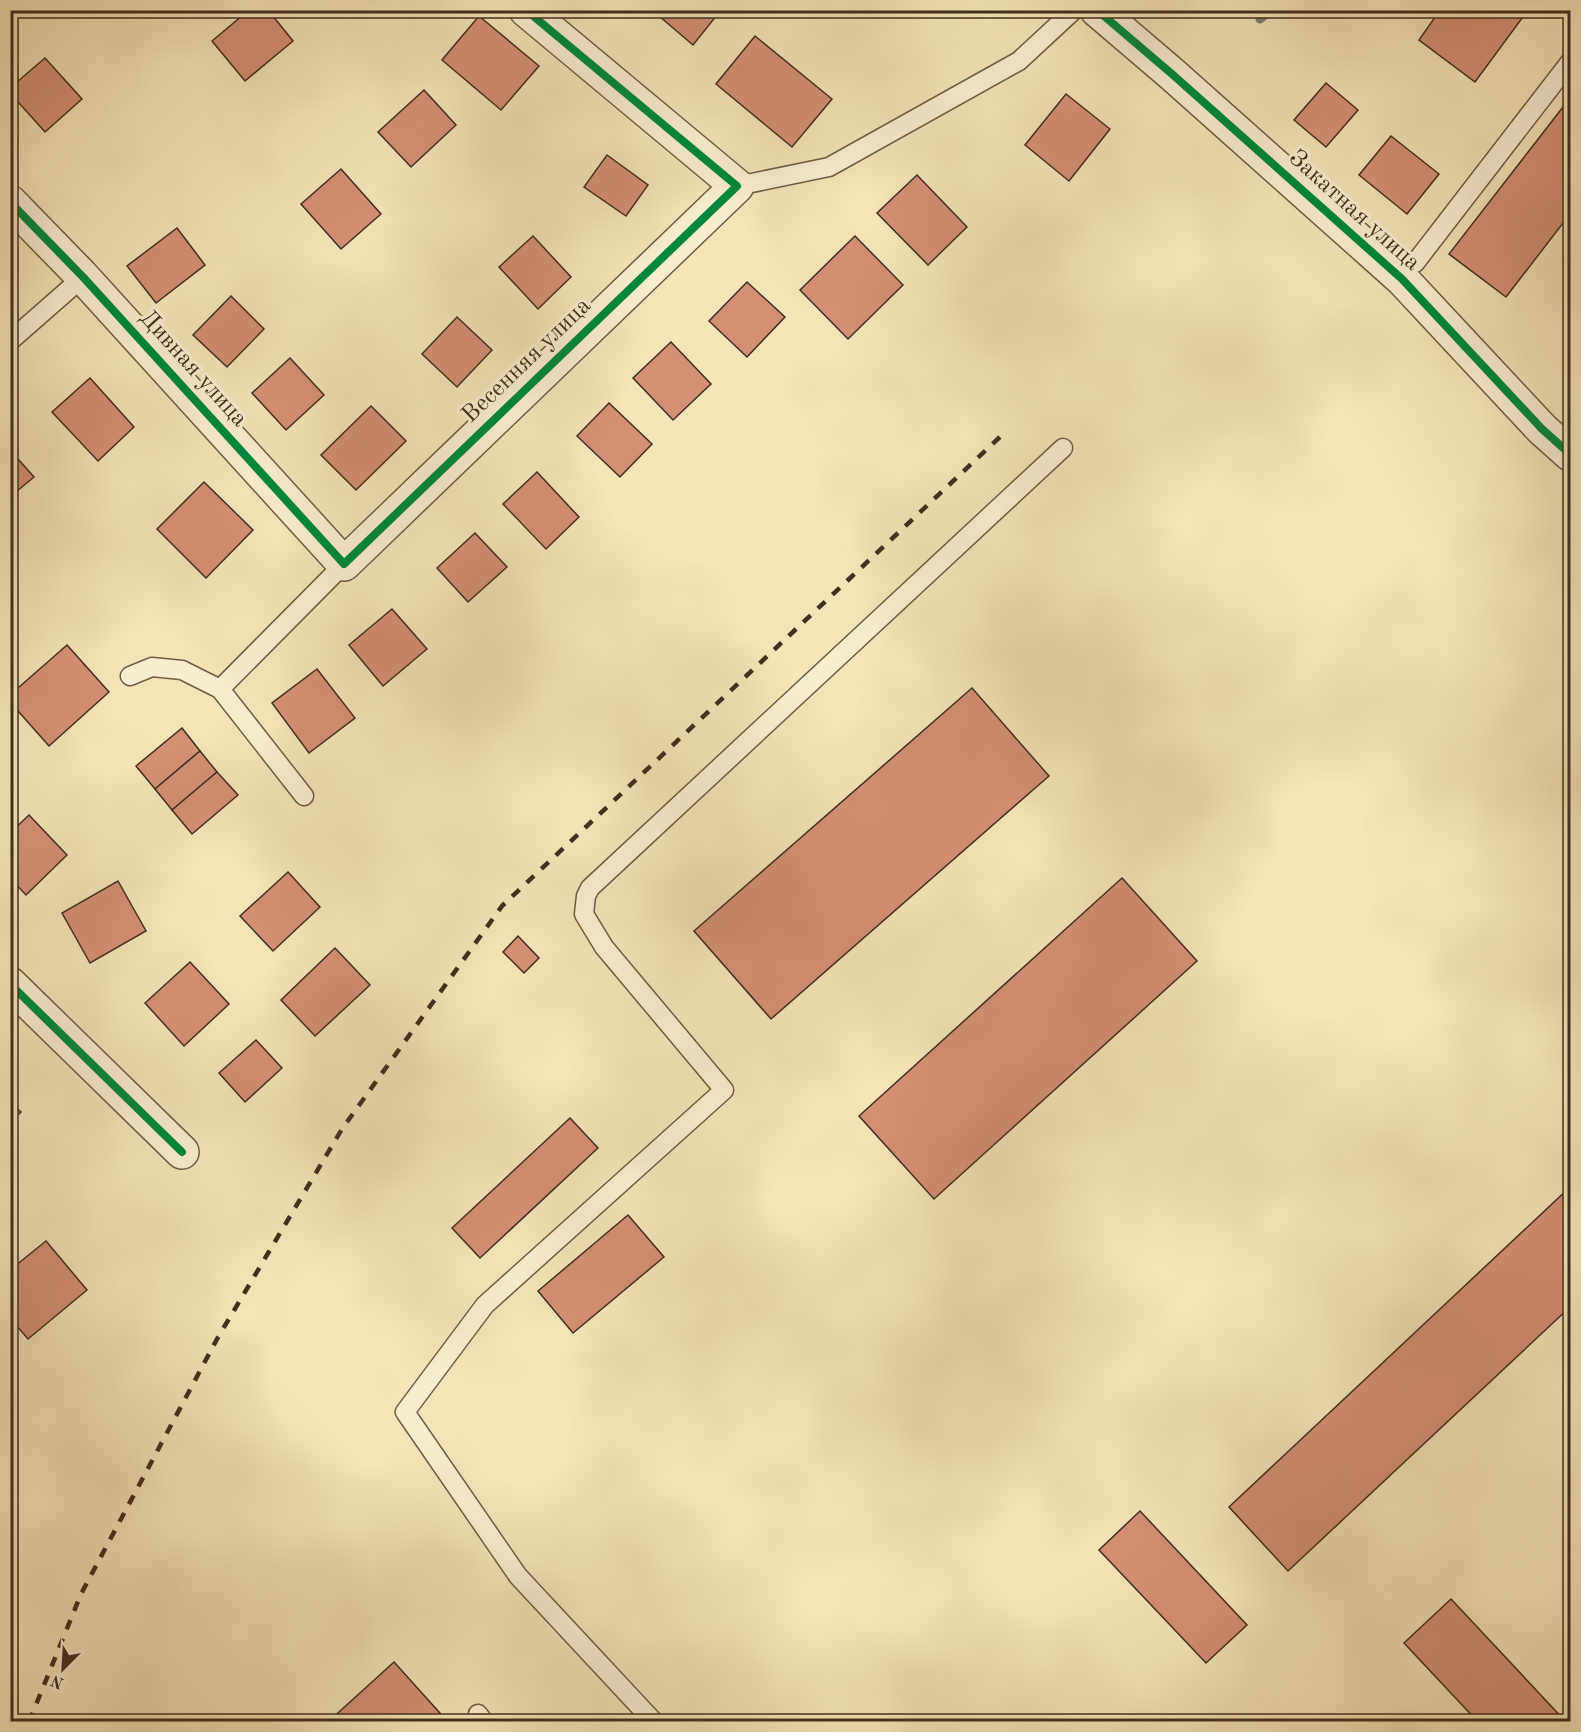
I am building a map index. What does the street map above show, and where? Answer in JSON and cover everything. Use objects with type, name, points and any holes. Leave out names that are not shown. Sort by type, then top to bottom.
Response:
[{"type":"street","points":[[526,10],[737,186]]},
{"type":"street","name":"Закатная улица","points":[[1097,10],[1402,279],[1542,429],[1570,454]]},
{"type":"street","name":"Весенняя улица","points":[[344,564],[737,186]]},
{"type":"street","name":"Дивная улица","points":[[10,202],[83,277],[344,564]]},
{"type":"street","points":[[10,984],[182,1152]]},
{"type":"lane","points":[[737,186],[829,167],[1018,61],[1074,10]]},
{"type":"lane","points":[[1415,264],[1570,62]]},
{"type":"lane","points":[[10,340],[83,277]]},
{"type":"lane","points":[[654,1722],[518,1576],[405,1412],[485,1305],[724,1090],[604,947],[584,915],[586,896],[590,888],[1063,448]]},
{"type":"lane","points":[[220,689],[344,564]]},
{"type":"lane","points":[[130,676],[152,667],[182,670],[220,689],[304,796]]},
{"type":"building","points":[[249,10],[268,10],[293,41],[245,81],[212,41]]},
{"type":"building","points":[[652,10],[721,10],[693,45]]},
{"type":"building","points":[[1440,10],[1528,10],[1475,82],[1419,40]]},
{"type":"building","points":[[479,16],[539,66],[501,110],[442,60]]},
{"type":"building","points":[[755,36],[832,99],[792,147],[716,84]]},
{"type":"building","points":[[45,58],[82,99],[45,132],[10,93],[10,88]]},
{"type":"building","points":[[1326,83],[1358,110],[1326,147],[1294,120]]},
{"type":"building","points":[[424,90],[456,125],[411,167],[378,132]]},
{"type":"building","points":[[1066,94],[1110,129],[1069,181],[1025,145]]},
{"type":"building","points":[[1570,98],[1570,214],[1506,297],[1449,254]]},
{"type":"building","points":[[1391,136],[1439,174],[1407,214],[1359,175]]},
{"type":"building","points":[[607,155],[648,185],[626,216],[584,187]]},
{"type":"building","points":[[341,169],[381,214],[341,249],[301,204]]},
{"type":"building","points":[[917,175],[967,227],[928,265],[877,213]]},
{"type":"building","points":[[177,228],[205,265],[156,303],[127,266]]},
{"type":"building","points":[[533,236],[571,277],[538,309],[499,267]]},
{"type":"building","points":[[855,236],[903,285],[848,339],[800,290]]},
{"type":"building","points":[[747,282],[785,317],[747,357],[709,321]]},
{"type":"building","points":[[231,296],[264,329],[227,367],[193,335]]},
{"type":"building","points":[[457,317],[492,350],[457,387],[422,354]]},
{"type":"building","points":[[671,342],[711,384],[673,420],[633,378]]},
{"type":"building","points":[[290,358],[324,395],[286,430],[252,393]]},
{"type":"building","points":[[90,378],[134,427],[98,461],[52,412]]},
{"type":"building","points":[[609,403],[652,444],[620,477],[577,436]]},
{"type":"building","points":[[371,406],[406,441],[356,490],[321,455]]},
{"type":"building","points":[[10,450],[34,477],[10,497]]},
{"type":"building","points":[[537,472],[579,517],[546,549],[503,504]]},
{"type":"building","points":[[204,482],[253,530],[206,578],[157,529]]},
{"type":"building","points":[[475,533],[507,567],[468,602],[437,568]]},
{"type":"building","points":[[392,609],[427,649],[383,686],[349,645]]},
{"type":"building","points":[[67,645],[109,692],[49,746],[10,702],[10,695]]},
{"type":"building","points":[[317,669],[355,718],[309,753],[272,703]]},
{"type":"building","points":[[972,688],[1049,776],[771,1019],[694,931]]},
{"type":"building","points":[[182,728],[200,751],[155,789],[136,766]]},
{"type":"building","points":[[200,751],[217,772],[172,810],[155,789]]},
{"type":"building","points":[[217,772],[238,795],[192,834],[172,810]]},
{"type":"building","points":[[29,815],[67,855],[26,895],[10,878],[10,833]]},
{"type":"building","points":[[288,872],[320,907],[273,951],[240,916]]},
{"type":"building","points":[[1122,878],[1197,961],[934,1199],[859,1116]]},
{"type":"building","points":[[118,881],[146,931],[90,963],[62,913]]},
{"type":"building","points":[[518,936],[539,958],[524,973],[503,952]]},
{"type":"building","points":[[335,948],[370,985],[315,1036],[281,1000]]},
{"type":"building","points":[[190,962],[229,1004],[184,1046],[145,1003]]},
{"type":"building","points":[[256,1040],[282,1068],[245,1102],[219,1073]]},
{"type":"building","points":[[10,1102],[21,1112],[10,1122]]},
{"type":"building","points":[[570,1118],[598,1148],[480,1258],[452,1228]]},
{"type":"building","points":[[1570,1187],[1570,1307],[1288,1571],[1229,1507]]},
{"type":"building","points":[[628,1215],[664,1257],[573,1333],[538,1291]]},
{"type":"building","points":[[46,1241],[87,1290],[28,1339],[10,1318],[10,1270]]},
{"type":"building","points":[[1140,1511],[1247,1625],[1206,1663],[1099,1550]]},
{"type":"building","points":[[1451,1599],[1566,1722],[1478,1722],[1404,1643]]},
{"type":"building","points":[[394,1662],[448,1722],[328,1722]]},
{"type":"waterway","points":[[1260,19],[1272,10]]},
{"type":"railway","points":[[29,1722],[81,1594],[217,1339],[342,1129],[502,906],[1002,435]]},
{"type":"cycle path","points":[[10,202],[83,277],[344,564],[737,186],[526,10]]},
{"type":"cycle path","points":[[1097,10],[1402,279],[1542,429],[1570,454]]},
{"type":"cycle path","points":[[10,984],[182,1152]]}]
